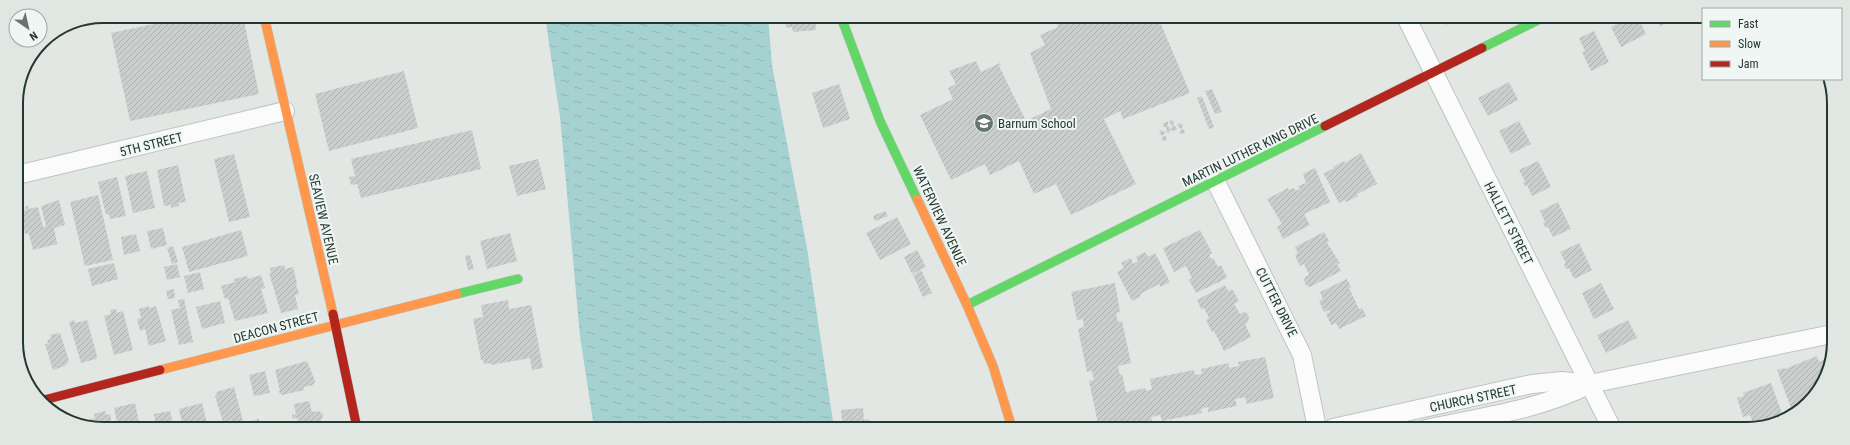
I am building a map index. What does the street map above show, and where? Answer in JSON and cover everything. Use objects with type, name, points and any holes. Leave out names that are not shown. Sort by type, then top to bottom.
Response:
[{"type":"street","name":"SEAVIEW AVENUE","points":[[266,23],[336,325],[356,422]]},
{"type":"street","name":"WATERVIEW AVENUE","points":[[843,23],[880,121],[967,304],[993,366],[1010,422]]},
{"type":"street","name":"HALLETT STREET","points":[[1409,23],[1609,422]]},
{"type":"street","name":"MARTIN LUTHER KING DRIVE","points":[[967,304],[1434,74],[1532,23]]},
{"type":"street","name":"5TH STREET","points":[[23,174],[285,111]]},
{"type":"street","name":"CUTTER DRIVE","points":[[1216,182],[1302,355],[1316,422]]},
{"type":"street","name":"DEACON STREET","points":[[46,399],[518,279]]},
{"type":"street","name":"CHURCH STREET","points":[[1456,422],[1537,406],[1565,397],[1590,384],[1827,335]]},
{"type":"street","name":"CHURCH STREET","points":[[1360,422],[1532,384],[1562,381],[1590,384]]},
{"type":"water","points":[[546,23],[768,23],[772,65],[807,248],[833,422],[593,422],[580,336],[560,117]]},
{"type":"building","points":[[159,23],[244,23],[259,94],[130,121],[111,33]]},
{"type":"building","points":[[786,23],[815,23],[816,30],[793,32],[792,27],[786,28]]},
{"type":"building","points":[[1056,23],[1161,23],[1190,93],[1123,119],[1120,111],[1104,119],[1136,184],[1071,215],[1056,184],[1034,194],[1019,161],[990,175],[985,164],[951,180],[920,115],[953,99],[948,88],[956,84],[949,71],[976,61],[981,72],[1000,63],[1001,65],[999,66],[1026,121],[1051,109],[1030,53],[1045,45],[1040,35],[1058,27]]},
{"type":"building","points":[[1619,23],[1640,23],[1646,34],[1621,47],[1611,27]]},
{"type":"building","points":[[1658,23],[1666,23],[1660,26]]},
{"type":"building","points":[[1594,31],[1609,62],[1591,71],[1582,52],[1585,51],[1579,38]]},
{"type":"building","points":[[404,71],[418,128],[329,151],[315,94]]},
{"type":"building","points":[[1509,82],[1518,100],[1488,116],[1478,98]]},
{"type":"building","points":[[839,84],[850,119],[823,128],[812,93]]},
{"type":"building","points":[[1212,89],[1222,112],[1215,114],[1205,91]]},
{"type":"building","points":[[1202,96],[1214,127],[1209,129],[1197,98]]},
{"type":"building","points":[[1170,120],[1174,121],[1173,125],[1177,129],[1175,131],[1171,130],[1172,125],[1169,123]]},
{"type":"building","points":[[1519,121],[1531,144],[1511,154],[1499,131]]},
{"type":"building","points":[[1168,122],[1168,127],[1171,129],[1169,133],[1166,132],[1167,128],[1164,127],[1163,124]]},
{"type":"building","points":[[1179,123],[1183,125],[1181,129],[1177,126]]},
{"type":"building","points":[[1181,129],[1185,130],[1184,134],[1179,133]]},
{"type":"building","points":[[472,130],[481,169],[361,198],[357,184],[351,185],[349,177],[355,176],[351,159]]},
{"type":"building","points":[[1161,130],[1165,132],[1163,136],[1159,133]]},
{"type":"building","points":[[1163,136],[1167,137],[1166,141],[1162,140]]},
{"type":"building","points":[[1361,153],[1377,184],[1357,194],[1358,196],[1346,202],[1345,200],[1339,203],[1323,172],[1325,173],[1344,161],[1345,163]]},
{"type":"building","points":[[234,154],[250,217],[229,222],[214,159]]},
{"type":"building","points":[[538,159],[546,189],[517,196],[509,166]]},
{"type":"building","points":[[1538,161],[1551,187],[1532,196],[1527,185],[1525,186],[1523,182],[1525,181],[1519,170]]},
{"type":"building","points":[[178,165],[186,202],[179,203],[179,206],[171,208],[171,205],[164,206],[157,170]]},
{"type":"building","points":[[1315,168],[1330,202],[1304,214],[1310,225],[1283,239],[1277,227],[1282,224],[1267,199],[1288,188],[1289,190],[1294,188],[1296,191],[1300,189],[1298,186],[1306,183],[1303,174]]},
{"type":"building","points":[[147,171],[155,208],[133,213],[125,176]]},
{"type":"building","points":[[117,177],[126,216],[110,219],[109,214],[106,215],[98,182]]},
{"type":"building","points":[[98,195],[113,260],[85,266],[70,202]]},
{"type":"building","points":[[59,200],[65,225],[54,228],[57,244],[33,250],[29,234],[25,234],[23,225],[23,210],[26,210],[25,207],[28,206],[29,209],[38,207],[43,227],[46,226],[41,206]]},
{"type":"building","points":[[1558,202],[1571,229],[1553,237],[1548,227],[1546,228],[1543,223],[1545,222],[1540,211]]},
{"type":"building","points":[[885,211],[888,216],[875,221],[873,216]]},
{"type":"building","points":[[897,217],[911,244],[880,260],[866,233]]},
{"type":"building","points":[[163,228],[167,245],[151,249],[147,231]]},
{"type":"building","points":[[241,230],[248,256],[189,272],[182,247]]},
{"type":"building","points":[[1200,230],[1212,253],[1209,255],[1211,259],[1213,258],[1218,267],[1221,265],[1227,278],[1196,293],[1189,280],[1192,278],[1186,266],[1174,272],[1163,248]]},
{"type":"building","points":[[1324,232],[1329,241],[1327,243],[1340,263],[1337,264],[1341,271],[1310,287],[1306,285],[1304,281],[1305,277],[1309,275],[1304,264],[1300,266],[1295,255],[1298,253],[1295,247]]},
{"type":"building","points":[[510,233],[517,261],[487,269],[480,241]]},
{"type":"building","points":[[136,234],[140,251],[124,255],[121,237]]},
{"type":"building","points":[[1579,243],[1592,270],[1574,279],[1569,268],[1566,269],[1564,264],[1566,263],[1560,252]]},
{"type":"building","points":[[173,246],[178,262],[172,264],[167,248]]},
{"type":"building","points":[[917,250],[926,267],[912,274],[904,257]]},
{"type":"building","points":[[1145,252],[1148,257],[1155,253],[1170,282],[1161,287],[1159,284],[1140,294],[1141,296],[1132,301],[1117,272],[1124,268],[1121,263],[1131,258],[1133,264],[1138,261],[1136,257]]},
{"type":"building","points":[[470,255],[474,269],[468,270],[465,256]]},
{"type":"building","points":[[114,263],[118,279],[92,286],[88,269]]},
{"type":"building","points":[[177,264],[180,277],[167,280],[164,267]]},
{"type":"building","points":[[284,265],[285,269],[293,267],[299,294],[295,295],[298,309],[281,313],[269,273],[271,273],[270,268]]},
{"type":"building","points":[[921,270],[932,293],[923,297],[913,275]]},
{"type":"building","points":[[200,272],[204,289],[188,293],[184,276]]},
{"type":"building","points":[[261,275],[265,288],[261,289],[268,313],[235,321],[228,298],[225,299],[221,286],[235,282],[234,279],[247,276],[248,279]]},
{"type":"building","points":[[1347,279],[1351,287],[1349,288],[1359,309],[1362,308],[1366,316],[1339,329],[1336,323],[1331,325],[1326,314],[1330,312],[1329,310],[1324,312],[1319,301],[1323,299],[1320,292]]},
{"type":"building","points":[[1115,283],[1120,312],[1116,313],[1118,322],[1122,321],[1131,363],[1118,366],[1120,375],[1122,374],[1126,392],[1146,388],[1146,391],[1152,389],[1150,379],[1194,370],[1195,375],[1202,374],[1201,369],[1229,363],[1229,368],[1239,366],[1238,362],[1265,357],[1274,398],[1247,404],[1245,397],[1235,399],[1237,406],[1208,412],[1208,407],[1201,409],[1202,413],[1162,421],[1160,415],[1151,417],[1152,422],[1098,422],[1089,381],[1094,380],[1092,371],[1087,372],[1078,329],[1084,327],[1083,319],[1077,320],[1071,292]]},
{"type":"building","points":[[1601,283],[1614,309],[1594,319],[1582,293]]},
{"type":"building","points":[[1225,285],[1228,291],[1232,289],[1239,301],[1234,304],[1240,314],[1244,312],[1247,313],[1249,318],[1248,322],[1245,324],[1251,337],[1224,351],[1214,331],[1212,332],[1206,320],[1209,318],[1204,308],[1201,309],[1197,300]]},
{"type":"building","points":[[174,289],[175,298],[168,299],[166,291]]},
{"type":"building","points":[[184,299],[193,342],[179,345],[171,310],[180,308],[178,300]]},
{"type":"building","points":[[508,300],[509,309],[531,305],[543,368],[532,370],[530,358],[491,365],[491,363],[484,364],[483,360],[481,360],[473,319],[483,317],[481,305]]},
{"type":"building","points":[[220,301],[225,323],[202,329],[196,307]]},
{"type":"building","points":[[149,306],[149,308],[156,306],[166,341],[149,346],[145,329],[140,331],[137,319],[141,318],[139,309]]},
{"type":"building","points":[[116,309],[117,313],[123,311],[133,350],[114,355],[104,316],[111,314],[110,310]]},
{"type":"building","points":[[74,320],[75,323],[87,320],[97,356],[96,359],[81,363],[69,322]]},
{"type":"building","points":[[1628,320],[1637,338],[1606,353],[1597,335]]},
{"type":"building","points":[[60,333],[69,361],[65,366],[53,370],[45,344],[48,344],[47,340],[51,339],[50,335]]},
{"type":"building","points":[[1817,356],[1819,362],[1825,360],[1823,368],[1811,391],[1796,406],[1788,410],[1791,408],[1777,370],[1785,369]]},
{"type":"building","points":[[307,361],[315,381],[313,385],[303,387],[304,390],[282,395],[278,391],[280,391],[275,370]]},
{"type":"building","points":[[265,371],[270,393],[254,396],[249,375]]},
{"type":"building","points":[[1771,383],[1782,414],[1768,419],[1753,422],[1750,415],[1743,417],[1737,398],[1744,396],[1743,393]]},
{"type":"building","points":[[234,387],[243,421],[232,422],[231,420],[223,422],[215,396],[217,395],[216,392]]},
{"type":"building","points":[[309,401],[312,412],[319,411],[322,413],[323,418],[321,419],[321,422],[298,422],[297,418],[292,419],[292,415],[296,414],[294,404]]},
{"type":"building","points":[[135,403],[139,422],[117,422],[114,408]]},
{"type":"building","points":[[202,403],[207,422],[182,422],[179,409]]},
{"type":"building","points":[[863,408],[864,420],[869,419],[870,422],[842,422],[841,410]]},
{"type":"building","points":[[105,411],[106,415],[110,414],[112,422],[86,420],[95,418],[94,414]]},
{"type":"building","points":[[170,411],[173,422],[155,422],[154,414]]},
{"type":"building","points":[[259,419],[259,422],[251,422]]},
{"type":"traffic: fast","points":[[843,23],[880,121],[917,199]]},
{"type":"traffic: fast","points":[[1482,48],[1532,23]]},
{"type":"traffic: fast","points":[[967,305],[1325,126]]},
{"type":"traffic: fast","points":[[457,294],[518,279]]},
{"type":"traffic: slow","points":[[266,23],[333,314]]},
{"type":"traffic: slow","points":[[917,199],[967,305],[993,366],[1010,422]]},
{"type":"traffic: slow","points":[[160,370],[457,294]]},
{"type":"traffic: jam","points":[[1325,126],[1482,48]]},
{"type":"traffic: jam","points":[[333,314],[356,422]]},
{"type":"traffic: jam","points":[[46,399],[160,370]]},
{"type":"place","name":"Barnum School","points":[[984,123]]}]
